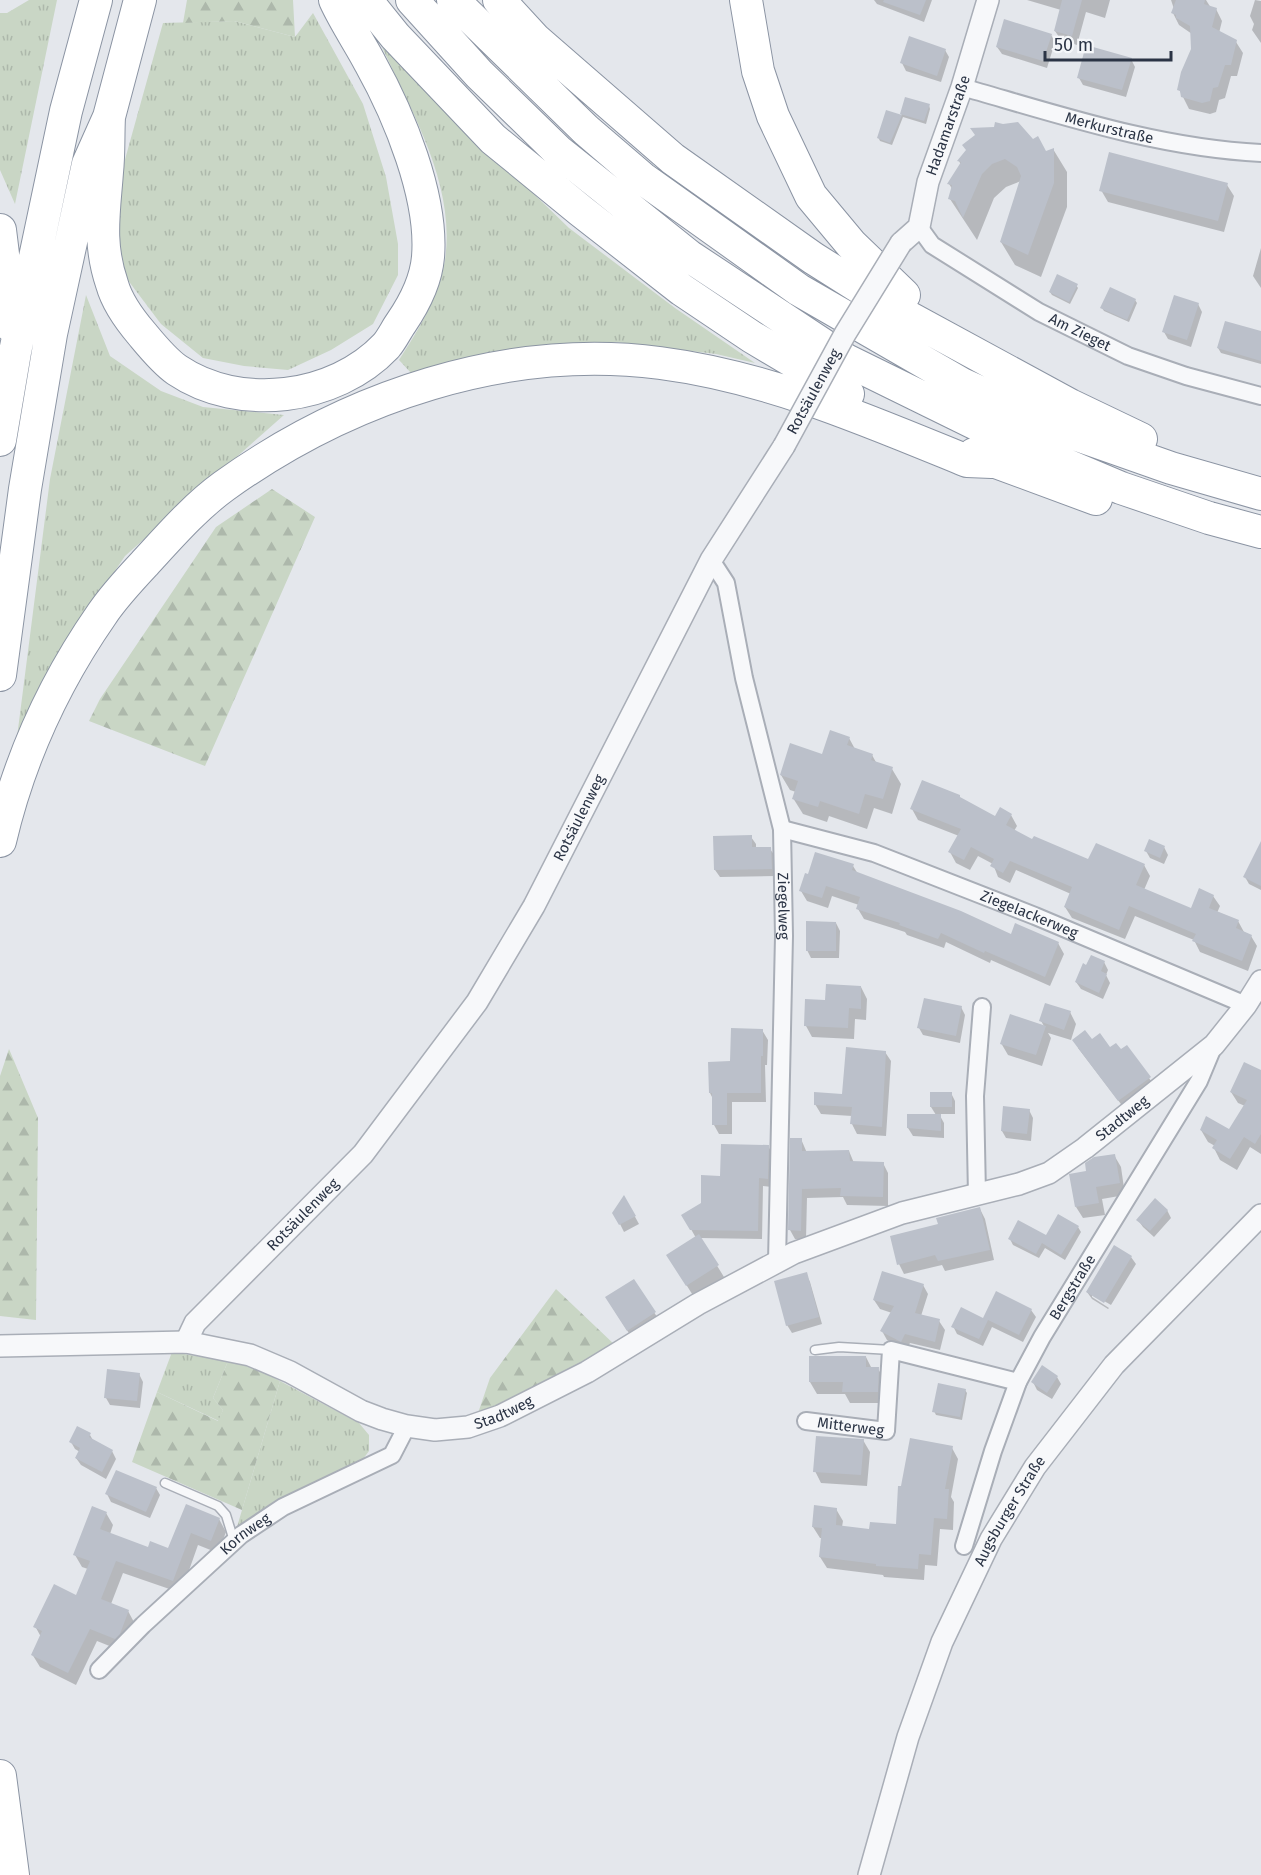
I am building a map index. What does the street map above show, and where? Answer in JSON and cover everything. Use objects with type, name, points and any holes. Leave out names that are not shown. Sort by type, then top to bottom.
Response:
[{"type":"highway","points":[[0,440],[15,352],[66,111],[96,0]]},
{"type":"highway","points":[[0,675],[25,489],[51,334],[88,164],[109,117],[140,0]]},
{"type":"highway","points":[[109,117],[102,226],[104,253],[112,286],[130,320],[153,348],[177,370],[216,389],[254,396],[290,394],[326,385],[360,366],[386,345],[420,291],[428,257],[425,209],[415,164],[372,66],[335,0]]},
{"type":"highway","points":[[366,0],[394,36],[493,139],[682,290],[752,337],[903,424],[992,462],[1122,508],[1177,523],[1209,518]]},
{"type":"highway","points":[[412,0],[479,74],[558,151],[688,256],[846,360],[1009,440],[1121,488],[1209,518],[1261,532]]},
{"type":"highway","points":[[453,0],[586,130],[642,178],[799,290],[962,384],[1063,430],[1172,468],[1258,494]]},
{"type":"highway","points":[[499,0],[536,39],[673,159],[813,258],[897,311],[1091,415],[1144,440],[1210,464],[1258,494]]},
{"type":"highway","points":[[746,0],[761,80],[773,116],[811,196],[851,244],[950,339]]},
{"type":"highway","points":[[0,230],[15,352]]},
{"type":"highway","points":[[0,841],[19,775],[59,681],[103,612],[173,533],[222,488],[288,445],[351,413],[422,385],[494,368],[566,360],[658,363],[718,373],[791,392],[967,460],[992,462]]},
{"type":"highway","points":[[0,1776],[13,1875]]},
{"type":"street","name":"Hadamarstraße","points":[[919,227],[928,182],[962,87],[988,0]]},
{"type":"street","name":"Merkurstraße","points":[[962,87],[1150,138],[1196,148],[1261,153]]},
{"type":"street","name":"Rotsäulenweg","points":[[186,1342],[195,1323],[363,1154],[477,1002],[534,906],[711,560],[784,446],[845,334],[901,243],[919,227]]},
{"type":"street","name":"Am Zieget","points":[[919,227],[932,245],[1039,312],[1128,356],[1186,376],[1261,396]]},
{"type":"street","name":"Ziegelweg","points":[[711,560],[726,583],[744,678],[782,829],[784,936],[777,1262]]},
{"type":"street","name":"Ziegelackerweg","points":[[782,829],[874,853],[1035,916],[1246,1005]]},
{"type":"street","points":[[1246,1005],[1261,981]]},
{"type":"street","name":"Stadtweg","points":[[0,1346],[186,1342],[250,1355],[290,1372],[361,1411],[407,1426],[435,1430],[468,1427],[500,1416],[587,1372],[698,1304],[777,1262],[902,1213],[1019,1184],[1049,1173],[1085,1149],[1214,1045],[1246,1005]]},
{"type":"street","points":[[977,1195],[975,1096],[982,1007]]},
{"type":"street","name":"Bergstraße","points":[[963,1546],[993,1451],[1018,1383],[1042,1337],[1200,1081],[1214,1045]]},
{"type":"street","name":"Augsburger Straße","points":[[868,1875],[908,1737],[942,1642],[991,1539],[1035,1467],[1114,1365],[1261,1215]]},
{"type":"street","points":[[891,1350],[1018,1383]]},
{"type":"street","name":"Mitterweg","points":[[806,1420],[886,1431],[891,1350]]},
{"type":"street","name":"Kornweg","points":[[99,1670],[143,1625],[234,1541],[283,1507],[392,1455],[407,1426]]},
{"type":"lane","points":[[815,1350],[861,1347],[891,1350]]},
{"type":"lane","points":[[165,1483],[218,1506],[226,1515],[234,1541]]},
{"type":"green space","points":[[29,0],[57,0],[15,204],[0,170],[0,13],[7,13]]},
{"type":"green space","points":[[187,0],[293,0],[295,37],[234,21],[183,23]]},
{"type":"green space","points":[[313,13],[363,104],[386,177],[398,244],[398,275],[373,324],[331,350],[288,370],[244,366],[203,358],[161,324],[127,279],[114,220],[124,163],[163,23],[234,21],[295,37]]},
{"type":"green space","points":[[382,47],[569,228],[675,308],[755,363],[716,354],[616,342],[565,344],[489,352],[412,374],[399,360],[421,324],[438,287],[445,260],[447,232],[444,204],[429,150]]},
{"type":"green space","points":[[86,295],[110,356],[161,391],[203,407],[284,415],[125,556],[57,657],[16,745],[50,479]]},
{"type":"green space","points":[[272,489],[315,517],[205,766],[89,721],[100,699],[216,527]]},
{"type":"green space","points":[[9,1049],[38,1118],[36,1320],[0,1316],[0,1076]]},
{"type":"green space","points":[[556,1289],[616,1346],[508,1403],[477,1416],[490,1378]]},
{"type":"green space","points":[[172,1352],[228,1361],[213,1398],[223,1410],[219,1421],[157,1392]]},
{"type":"green space","points":[[228,1361],[255,1368],[280,1381],[242,1510],[132,1462],[157,1392],[218,1421],[223,1410],[213,1398]]},
{"type":"green space","points":[[280,1381],[359,1423],[369,1435],[369,1451],[360,1463],[272,1506],[237,1527]]},
{"type":"building","points":[[884,0],[926,0],[920,15],[883,2]]},
{"type":"building","points":[[1062,0],[1082,0],[1072,36],[1054,31]]},
{"type":"building","points":[[1176,0],[1205,0],[1204,4],[1217,8],[1212,27],[1237,40],[1231,65],[1225,65],[1218,87],[1213,88],[1210,101],[1202,103],[1181,97],[1180,91],[1177,90],[1181,72],[1191,49],[1190,26],[1171,13]]},
{"type":"building","points":[[1004,19],[1052,34],[1043,61],[996,47]]},
{"type":"building","points":[[909,36],[946,49],[937,76],[900,63]]},
{"type":"building","points":[[1086,45],[1132,58],[1122,90],[1077,78]]},
{"type":"building","points":[[905,97],[930,104],[924,121],[900,114]]},
{"type":"building","points":[[886,110],[902,115],[890,143],[877,138]]},
{"type":"building","points":[[995,122],[1003,124],[1018,122],[1033,139],[1038,136],[1046,151],[1054,148],[1054,183],[1028,255],[1000,242],[1021,176],[1017,167],[1005,159],[992,164],[982,174],[963,218],[955,201],[948,199],[952,185],[947,184],[961,162],[957,161],[966,150],[962,145],[975,135],[970,128],[994,127]]},
{"type":"building","points":[[1109,152],[1228,183],[1218,221],[1099,191]]},
{"type":"building","points":[[1057,274],[1078,284],[1069,302],[1049,292]]},
{"type":"building","points":[[1110,287],[1136,299],[1127,320],[1100,308]]},
{"type":"building","points":[[1174,295],[1199,303],[1187,340],[1162,332]]},
{"type":"building","points":[[1225,321],[1261,331],[1261,361],[1217,348]]},
{"type":"building","points":[[830,730],[850,737],[847,745],[873,754],[871,760],[893,767],[883,799],[865,794],[859,814],[820,801],[818,807],[792,799],[798,781],[780,775],[790,743],[822,754]]},
{"type":"building","points":[[922,780],[960,795],[995,816],[1000,807],[1012,814],[1006,825],[1032,839],[1034,836],[1088,859],[1096,843],[1145,864],[1136,885],[1191,908],[1199,888],[1214,895],[1209,908],[1239,920],[1236,928],[1252,935],[1242,961],[1192,941],[1196,934],[1129,906],[1119,930],[1064,907],[1072,887],[1010,861],[1003,873],[990,866],[994,859],[971,847],[964,860],[948,852],[961,829],[910,809]]},
{"type":"building","points":[[752,835],[752,847],[771,847],[772,869],[714,870],[713,836]]},
{"type":"building","points":[[1149,839],[1165,846],[1160,858],[1144,851]]},
{"type":"building","points":[[1261,841],[1261,886],[1243,877]]},
{"type":"building","points":[[815,852],[854,864],[852,870],[961,911],[1011,934],[1015,923],[1059,942],[1045,977],[941,933],[938,939],[899,925],[900,923],[856,909],[860,897],[826,886],[822,898],[799,891],[805,873],[808,874]]},
{"type":"building","points":[[806,921],[836,922],[836,951],[806,951]]},
{"type":"building","points":[[1091,955],[1105,961],[1101,971],[1107,974],[1099,993],[1075,982],[1083,963],[1086,965]]},
{"type":"building","points":[[826,984],[861,986],[861,1009],[849,1008],[848,1028],[804,1026],[805,999],[825,1000]]},
{"type":"building","points":[[924,998],[962,1006],[956,1036],[917,1028]]},
{"type":"building","points":[[1045,1003],[1071,1011],[1064,1030],[1039,1021]]},
{"type":"building","points":[[1010,1014],[1046,1026],[1036,1055],[1000,1044]]},
{"type":"building","points":[[731,1028],[763,1029],[761,1093],[727,1093],[727,1125],[712,1125],[712,1093],[709,1093],[708,1062],[730,1061]]},
{"type":"building","points":[[1085,1030],[1092,1039],[1100,1033],[1110,1047],[1116,1043],[1121,1049],[1127,1045],[1151,1077],[1118,1101],[1072,1040]]},
{"type":"building","points":[[846,1047],[886,1051],[882,1127],[850,1124],[852,1107],[814,1105],[814,1092],[842,1094]]},
{"type":"building","points":[[1244,1062],[1261,1070],[1261,1134],[1255,1144],[1244,1137],[1230,1159],[1212,1148],[1217,1140],[1200,1130],[1206,1116],[1229,1129],[1247,1100],[1230,1092]]},
{"type":"building","points":[[930,1092],[952,1092],[952,1107],[930,1107]]},
{"type":"building","points":[[1003,1106],[1030,1109],[1027,1134],[1001,1131]]},
{"type":"building","points":[[907,1114],[941,1114],[941,1131],[907,1128]]},
{"type":"building","points":[[790,1138],[802,1138],[802,1151],[849,1150],[850,1161],[884,1162],[883,1197],[840,1196],[841,1188],[802,1189],[801,1231],[788,1230]]},
{"type":"building","points":[[721,1144],[769,1145],[768,1179],[759,1178],[758,1231],[690,1230],[681,1215],[701,1203],[701,1175],[720,1176]]},
{"type":"building","points":[[1115,1154],[1120,1183],[1096,1187],[1099,1203],[1075,1207],[1069,1174],[1086,1171],[1085,1163],[1094,1157]]},
{"type":"building","points":[[624,1195],[636,1216],[619,1225],[612,1213]]},
{"type":"building","points":[[1155,1198],[1168,1210],[1150,1231],[1136,1220]]},
{"type":"building","points":[[980,1207],[990,1250],[938,1261],[935,1255],[897,1265],[890,1236],[938,1224],[936,1218]]},
{"type":"building","points":[[1058,1214],[1079,1226],[1061,1255],[1042,1243],[1036,1254],[1008,1239],[1018,1220],[1046,1235]]},
{"type":"building","points":[[699,1234],[719,1265],[686,1286],[666,1255]]},
{"type":"building","points":[[1114,1245],[1132,1256],[1104,1303],[1086,1292]]},
{"type":"building","points":[[882,1271],[924,1284],[915,1313],[940,1319],[935,1342],[905,1334],[901,1342],[880,1331],[894,1306],[873,1300]]},
{"type":"building","points":[[807,1272],[819,1317],[786,1326],[774,1281]]},
{"type":"building","points":[[634,1279],[656,1312],[627,1331],[605,1297]]},
{"type":"building","points":[[996,1291],[1032,1309],[1019,1335],[988,1320],[979,1339],[951,1327],[961,1307],[983,1318]]},
{"type":"building","points":[[809,1356],[866,1356],[866,1367],[879,1367],[878,1392],[842,1392],[843,1382],[809,1382]]},
{"type":"building","points":[[1042,1365],[1058,1376],[1047,1393],[1031,1382]]},
{"type":"building","points":[[107,1369],[140,1373],[137,1401],[104,1398]]},
{"type":"building","points":[[938,1383],[966,1389],[960,1417],[932,1412]]},
{"type":"building","points":[[77,1426],[91,1433],[89,1437],[113,1450],[102,1472],[75,1458],[80,1448],[69,1442]]},
{"type":"building","points":[[816,1436],[864,1439],[861,1475],[813,1472]]},
{"type":"building","points":[[910,1438],[953,1446],[945,1489],[949,1489],[947,1519],[934,1518],[931,1555],[919,1554],[918,1569],[876,1566],[876,1564],[819,1557],[822,1528],[812,1527],[814,1505],[837,1508],[836,1525],[869,1529],[870,1522],[896,1524],[898,1486],[901,1486]]},
{"type":"building","points":[[116,1470],[157,1487],[146,1512],[105,1494]]},
{"type":"building","points":[[186,1504],[220,1518],[211,1541],[191,1533],[173,1581],[116,1561],[101,1599],[129,1610],[120,1634],[115,1639],[90,1629],[68,1673],[31,1655],[42,1631],[33,1627],[54,1584],[76,1595],[90,1561],[73,1555],[92,1506],[107,1512],[100,1529],[148,1547],[150,1541],[168,1548]]}]
